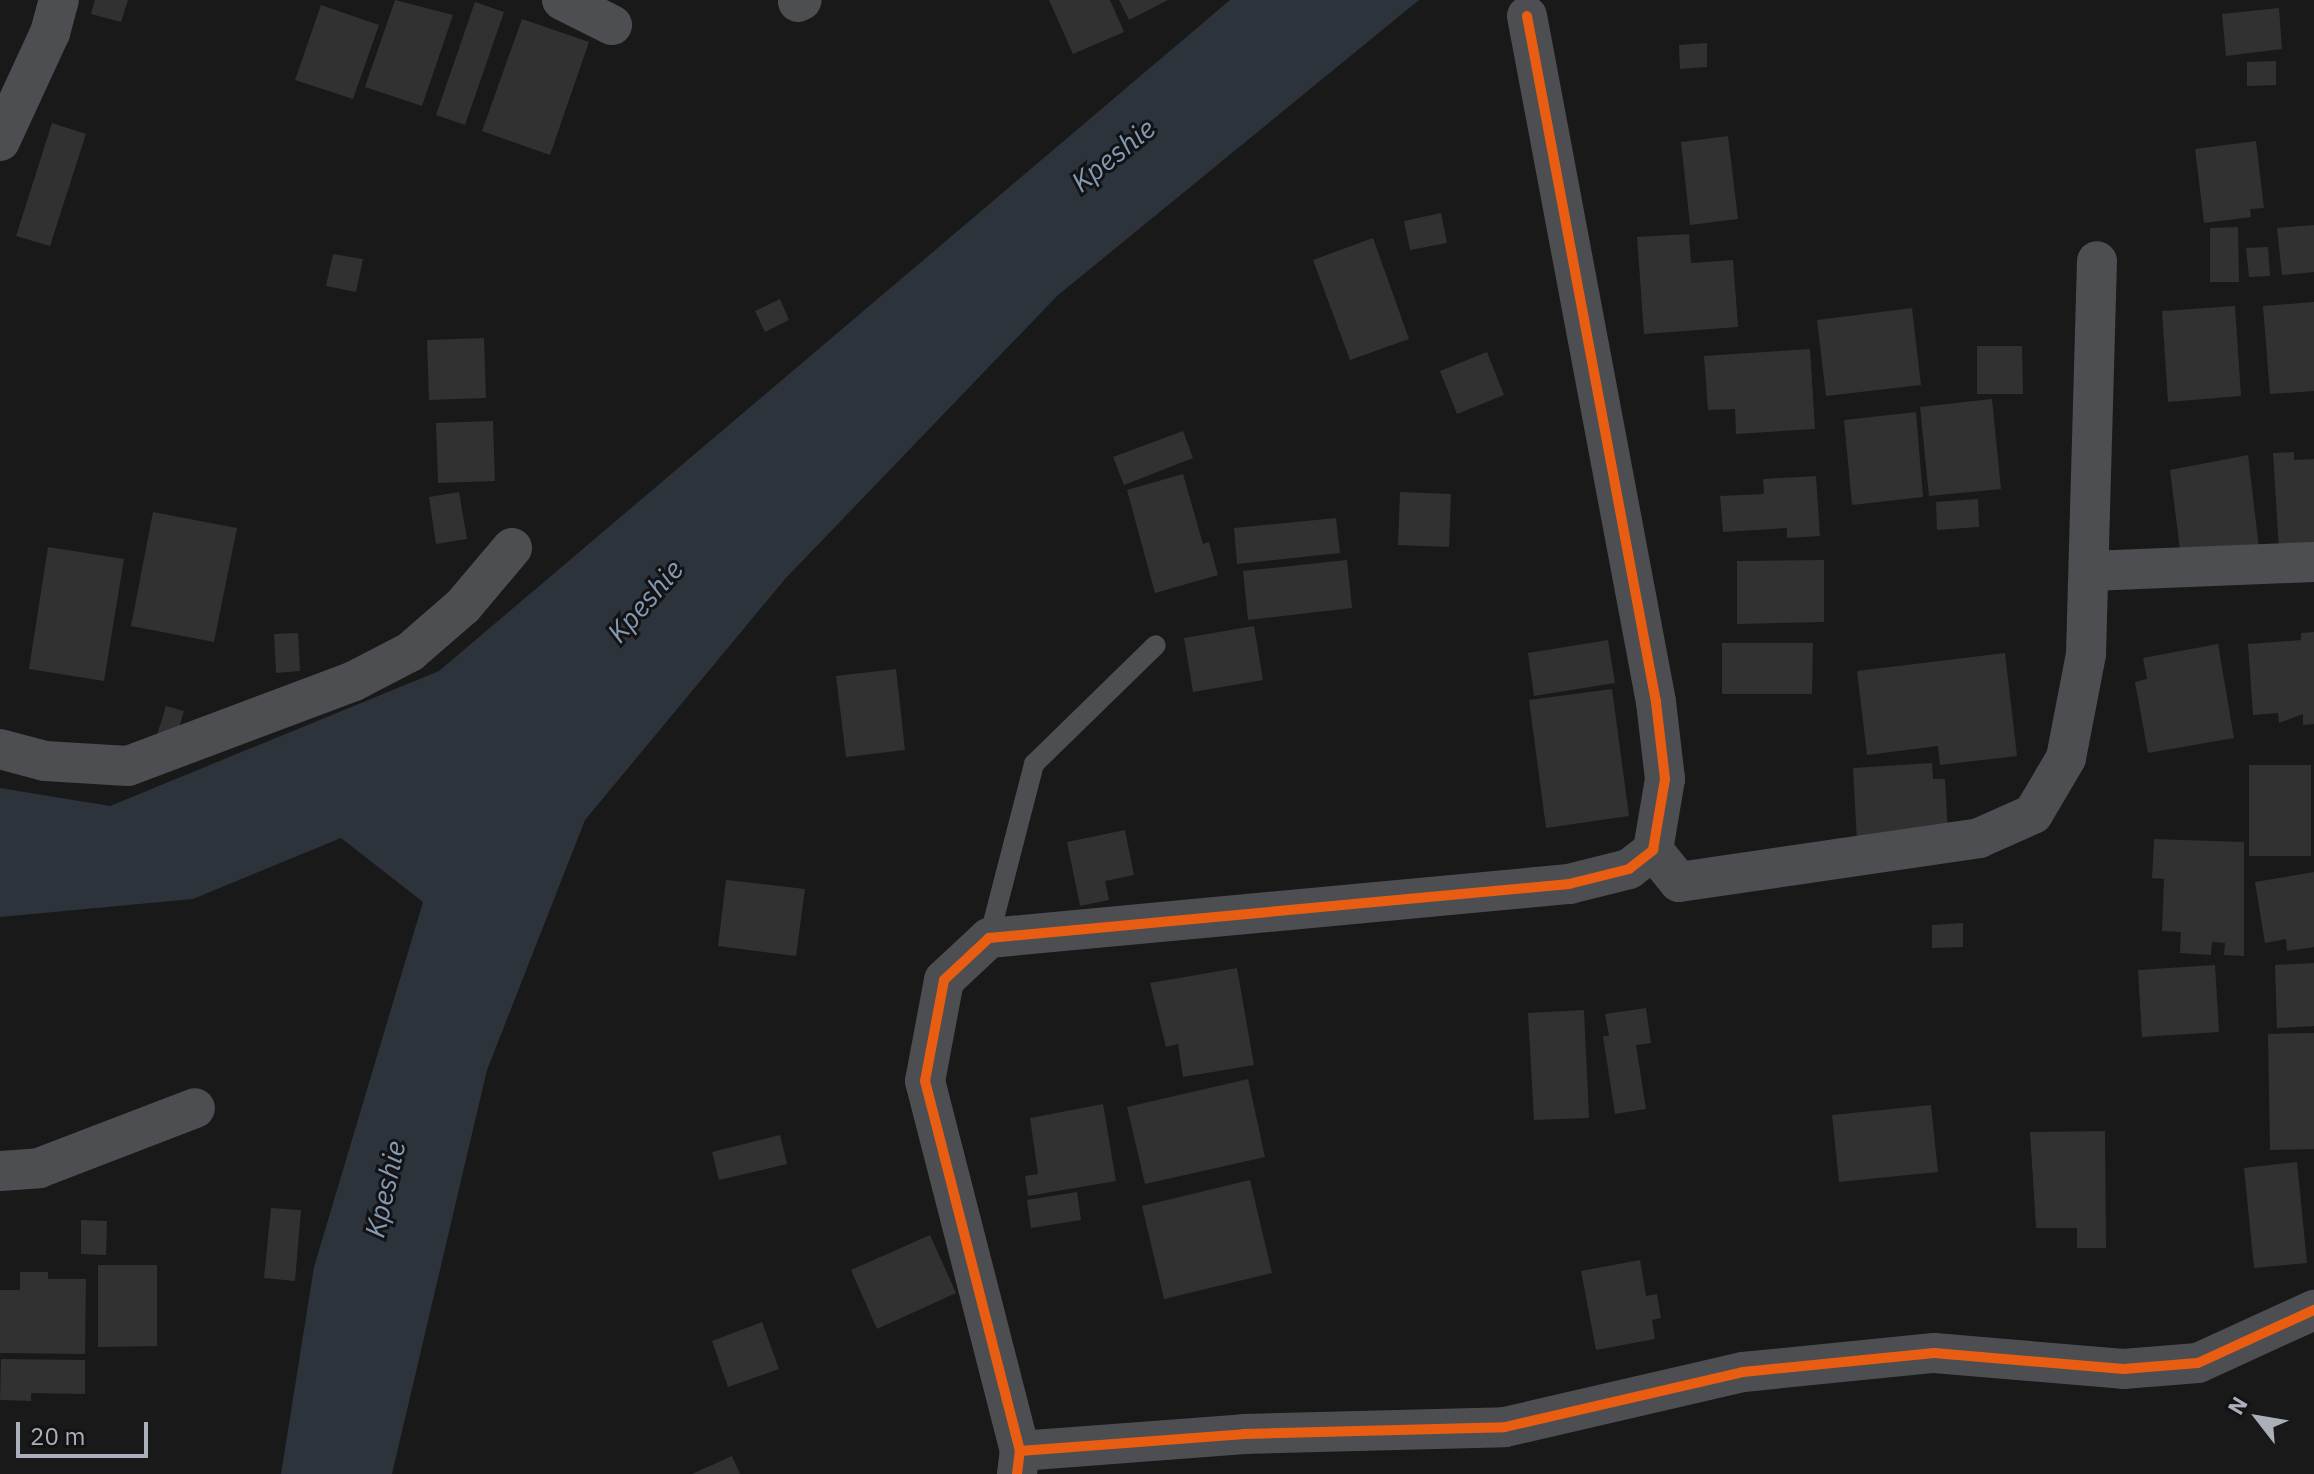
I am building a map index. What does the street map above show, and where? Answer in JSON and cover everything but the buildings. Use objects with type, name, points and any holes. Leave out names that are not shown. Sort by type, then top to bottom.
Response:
[{"type":"street","points":[[0,141],[50,33],[59,0]]},
{"type":"street","points":[[562,0],[612,25]]},
{"type":"street","points":[[1527,16],[1656,702],[1665,779],[1653,850],[1629,869],[1569,884],[989,938],[944,980],[925,1081],[1018,1462],[1244,1434],[1505,1427],[1743,1372],[1934,1353],[2123,1369],[2198,1363],[2314,1310]]},
{"type":"street","points":[[1653,850],[1679,882],[1979,838],[2033,814],[2066,758],[2086,654],[2097,261]]},
{"type":"street","points":[[0,749],[45,761],[128,766],[354,681],[410,652],[463,606],[512,548]]},
{"type":"street","points":[[2090,571],[2314,562]]},
{"type":"street","points":[[0,1171],[39,1168],[195,1108]]},
{"type":"lane","points":[[989,938],[1034,764],[1156,645]]},
{"type":"water","name":"Kpeshie","points":[[1230,0],[1419,0],[1057,296],[785,579],[585,820],[487,1070],[392,1474],[281,1474],[314,1267],[423,902],[341,838],[193,899],[0,917],[0,788],[110,806],[439,671]]},
{"type":"cycle path","points":[[1017,1474],[1020,1451],[925,1081],[944,980],[989,938],[1569,884],[1629,869],[1653,850],[1665,779],[1656,702],[1527,16]]},
{"type":"cycle path","points":[[1020,1451],[1244,1434],[1505,1427],[1743,1372],[1934,1353],[2123,1369],[2198,1363],[2314,1310]]}]
